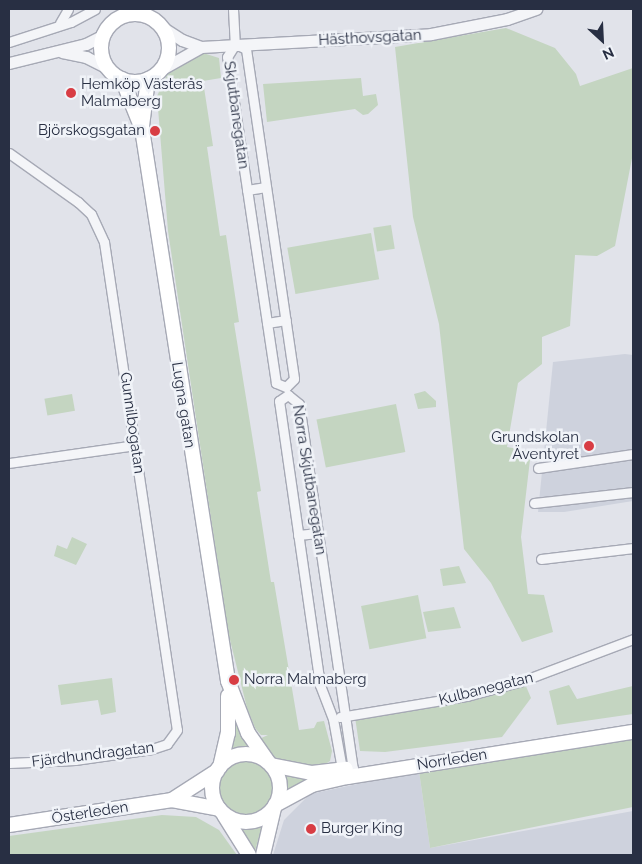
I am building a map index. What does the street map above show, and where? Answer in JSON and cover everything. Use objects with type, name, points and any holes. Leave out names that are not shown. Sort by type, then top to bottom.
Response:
[{"type":"main road","points":[[145,13],[162,27],[168,52],[162,69],[148,79],[122,79],[108,68],[101,52],[104,35],[117,15],[145,13]]},
{"type":"main road","name":"Lugna gatan","points":[[122,79],[142,130],[228,680],[228,733],[218,769]]},
{"type":"main road","name":"Lugna gatan","points":[[142,130],[148,79]]},
{"type":"main road","name":"Lugna gatan","points":[[228,680],[248,733],[270,763]]},
{"type":"main road","name":"Norrleden","points":[[274,806],[312,785],[348,771],[633,724]]},
{"type":"main road","name":"Norrleden","points":[[270,763],[312,773],[348,771],[633,732]]},
{"type":"main road","points":[[249,855],[221,811],[212,790],[218,769],[243,754],[270,763],[280,784],[263,855]]},
{"type":"main road","name":"Österleden","points":[[172,800],[218,769]]},
{"type":"main road","name":"Österleden","points":[[9,825],[172,800],[221,811]]},
{"type":"main road","points":[[221,811],[240,821],[249,822],[259,820],[274,806]]},
{"type":"street","points":[[60,23],[68,9]]},
{"type":"street","points":[[9,42],[31,36],[60,23],[71,22],[95,9]]},
{"type":"street","points":[[234,9],[235,44]]},
{"type":"street","name":"Hästhovsgatan","points":[[162,69],[201,47],[431,34],[507,18],[536,9]]},
{"type":"street","name":"Hästhovsgatan","points":[[162,27],[182,40],[201,47]]},
{"type":"street","points":[[9,63],[60,51],[104,35]]},
{"type":"street","name":"Skjutbanegatan","points":[[235,44],[246,49],[266,187],[294,379],[286,388],[276,382],[247,190],[227,54],[235,44]]},
{"type":"street","points":[[60,51],[86,57],[108,68]]},
{"type":"street","name":"Gunnilbogatan","points":[[9,153],[78,202],[99,228],[108,259],[176,719],[174,736]]},
{"type":"street","name":"Skjutbanegatan","points":[[247,190],[266,187]]},
{"type":"street","points":[[267,323],[286,320]]},
{"type":"street","name":"Norra Skjutbanegatan","points":[[288,395],[299,404],[345,716],[348,771],[333,719],[320,684],[279,400],[288,395]]},
{"type":"street","points":[[9,463],[135,445]]},
{"type":"street","points":[[538,468],[633,454]]},
{"type":"street","points":[[534,503],[633,492]]},
{"type":"street","points":[[298,535],[318,533]]},
{"type":"street","points":[[541,559],[633,548]]},
{"type":"street","name":"Kulbanegatan","points":[[333,719],[466,696],[522,681],[633,639]]},
{"type":"street","name":"Fjärdhundragatan","points":[[9,764],[75,760],[152,749],[167,744],[174,736]]},
{"type":"shaded area","name":"Grundskolan Äventyret","points":[[625,354],[633,355],[633,501],[564,512],[538,512],[553,362]]},
{"type":"shaded area","points":[[419,771],[430,848],[633,811],[633,855],[273,855],[284,820],[310,794]]},
{"type":"green space","points":[[506,28],[555,48],[576,74],[580,86],[633,68],[633,153],[615,246],[597,256],[575,255],[570,326],[542,337],[542,364],[518,383],[507,447],[531,451],[521,537],[528,594],[544,595],[553,632],[522,642],[491,583],[464,549],[439,324],[413,217],[395,47]]},
{"type":"green space","points":[[203,53],[219,58],[221,78],[203,81],[213,146],[207,147],[220,236],[226,235],[239,322],[234,323],[261,491],[257,492],[271,582],[274,582],[299,730],[314,728],[317,722],[324,721],[332,751],[330,761],[321,767],[284,764],[272,757],[257,740],[268,735],[261,735],[255,728],[247,708],[228,632],[168,231],[157,96],[167,75],[179,63]]},
{"type":"green space","points":[[361,78],[363,96],[376,94],[378,105],[368,114],[363,115],[355,109],[267,122],[263,84]]},
{"type":"green space","points":[[391,225],[395,249],[377,252],[373,228]]},
{"type":"green space","points":[[371,233],[379,279],[295,294],[287,248]]},
{"type":"green space","points":[[425,391],[436,401],[436,407],[418,409],[414,394]]},
{"type":"green space","points":[[72,394],[75,411],[47,416],[44,399]]},
{"type":"green space","points":[[396,404],[405,452],[326,468],[316,419]]},
{"type":"green space","points":[[72,537],[87,544],[76,565],[54,556],[57,545],[67,549]]},
{"type":"green space","points":[[459,566],[466,583],[443,586],[440,569]]},
{"type":"green space","points":[[418,595],[426,638],[369,649],[361,606]]},
{"type":"green space","points":[[454,607],[461,628],[428,632],[423,612]]},
{"type":"green space","points":[[112,678],[116,712],[101,715],[98,700],[61,705],[58,685]]},
{"type":"green space","points":[[525,684],[531,698],[502,737],[385,752],[360,751],[355,717]]},
{"type":"green space","points":[[569,685],[577,699],[633,686],[633,714],[557,725],[549,691]]},
{"type":"green space","points":[[234,718],[251,750],[230,753]]},
{"type":"green space","points":[[633,739],[633,807],[430,848],[419,771]]},
{"type":"green space","points":[[240,760],[252,760],[267,768],[275,783],[275,795],[267,810],[252,818],[240,818],[225,810],[217,795],[217,783],[225,768]]},
{"type":"green space","points":[[282,773],[303,779],[334,775],[286,794]]},
{"type":"green space","points":[[162,815],[196,817],[219,830],[237,855],[9,855],[9,836]]},
{"type":"green space","points":[[262,826],[254,855],[239,828]]},
{"type":"place","name":"Hemköp Västerås Malmaberg","points":[[71,93]]},
{"type":"place","name":"Björskogsgatan","points":[[155,131]]},
{"type":"place","name":"Grundskolan Äventyret","points":[[589,446]]},
{"type":"place","name":"Norra Malmaberg","points":[[234,680]]},
{"type":"place","name":"Burger King","points":[[311,829]]}]
